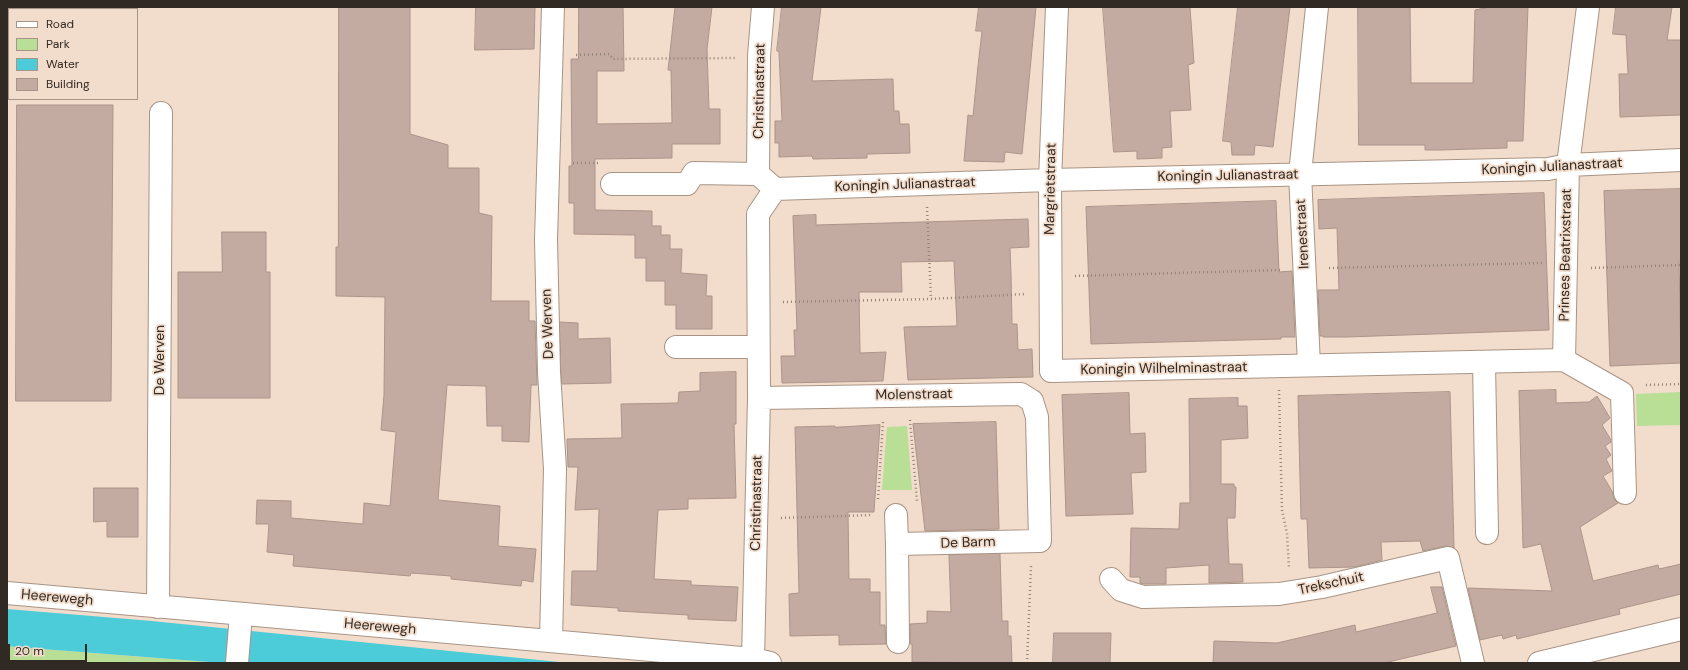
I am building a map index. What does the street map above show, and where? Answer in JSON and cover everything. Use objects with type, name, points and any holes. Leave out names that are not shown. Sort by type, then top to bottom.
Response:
[{"type":"street","name":"De Werven","points":[[551,641],[555,469],[549,372],[546,239],[553,7]]},
{"type":"street","name":"Christinastraat","points":[[758,174],[759,58],[763,7]]},
{"type":"street","name":"Margrietstraat","points":[[1051,371],[1050,180],[1057,7]]},
{"type":"street","name":"Irenestraat","points":[[1309,365],[1300,174],[1317,7]]},
{"type":"street","name":"Prinses Beatrixstraat","points":[[1564,360],[1568,165],[1588,7]]},
{"type":"street","name":"De Werven","points":[[158,607],[161,113]]},
{"type":"street","name":"Koningin Julianastraat","points":[[775,189],[1050,180],[1548,170],[1568,165],[1681,160]]},
{"type":"street","points":[[612,184],[687,184],[694,173],[758,174],[775,189]]},
{"type":"street","name":"Christinastraat","points":[[761,661],[756,519],[759,398],[758,214],[775,189]]},
{"type":"street","points":[[676,347],[758,347]]},
{"type":"street","points":[[1564,360],[1622,393],[1625,493]]},
{"type":"street","name":"Koningin Wilhelminastraat","points":[[1051,371],[1564,360]]},
{"type":"street","points":[[1484,362],[1487,533]]},
{"type":"street","points":[[1040,541],[1037,416],[1032,400],[1051,371]]},
{"type":"street","name":"Molenstraat","points":[[759,398],[1021,394],[1032,400]]},
{"type":"street","points":[[886,515],[897,544],[898,642]]},
{"type":"street","name":"De Barm","points":[[897,544],[1040,541]]},
{"type":"street","name":"Trekschuit","points":[[1111,579],[1121,590],[1143,597],[1279,594],[1322,587],[1448,558],[1473,663]]},
{"type":"street","name":"Heerewegh","points":[[7,594],[158,607],[240,622],[379,627],[551,641],[761,661]]},
{"type":"street","points":[[237,663],[240,622]]},
{"type":"street","points":[[1539,663],[1569,660],[1681,629]]},
{"type":"path","points":[[552,55],[609,54],[613,59],[759,58]]},
{"type":"path","points":[[548,163],[601,163],[612,184]]},
{"type":"path","points":[[926,184],[931,299]]},
{"type":"path","points":[[1566,269],[1681,266]]},
{"type":"path","points":[[758,303],[931,299],[1050,293]]},
{"type":"path","points":[[1278,366],[1282,510],[1287,534],[1290,592]]},
{"type":"path","points":[[756,519],[918,514],[910,420]]},
{"type":"path","points":[[883,422],[886,515]]},
{"type":"path","points":[[1026,663],[1032,550],[1040,541]]},
{"type":"green space","points":[[1681,392],[1681,425],[1637,426],[1636,394]]},
{"type":"green space","points":[[907,426],[912,490],[882,490],[887,427]]},
{"type":"green space","points":[[7,646],[17,647],[221,663],[7,663]]},
{"type":"water","points":[[7,609],[152,621],[569,663],[222,663],[17,647],[7,646]]},
{"type":"building","points":[[339,7],[410,7],[410,134],[448,145],[448,168],[479,168],[479,213],[492,216],[491,301],[529,301],[529,321],[535,321],[537,385],[531,385],[529,442],[502,441],[502,426],[487,426],[486,386],[447,385],[438,500],[500,506],[498,546],[536,549],[533,582],[522,580],[521,586],[451,579],[451,576],[411,573],[410,576],[293,566],[294,555],[267,552],[269,524],[256,524],[257,500],[291,501],[291,518],[363,524],[364,503],[390,506],[396,432],[381,430],[384,395],[385,297],[336,296],[336,247],[338,247]]},
{"type":"building","points":[[476,7],[535,7],[534,49],[475,50]]},
{"type":"building","points":[[579,7],[623,7],[624,71],[597,71],[597,124],[672,123],[671,70],[668,70],[675,7],[712,7],[707,49],[709,109],[720,109],[720,144],[672,144],[672,158],[595,159],[595,210],[652,211],[652,226],[661,226],[661,235],[670,235],[670,249],[682,249],[681,273],[707,275],[706,296],[712,296],[712,329],[676,329],[676,305],[665,305],[665,281],[646,281],[646,258],[635,258],[635,235],[574,234],[574,203],[569,203],[569,166],[572,166],[571,59],[578,59]]},
{"type":"building","points":[[782,7],[821,7],[812,81],[893,79],[894,111],[899,111],[900,124],[909,124],[910,153],[867,154],[867,158],[813,159],[812,156],[779,157],[779,143],[775,143],[775,121],[782,121],[779,52],[777,51]]},
{"type":"building","points":[[979,7],[1036,7],[1022,154],[1005,152],[1004,162],[964,161],[968,115],[973,116],[982,31],[976,31]]},
{"type":"building","points":[[1103,7],[1190,7],[1194,63],[1188,65],[1191,110],[1170,111],[1172,147],[1162,148],[1162,158],[1137,159],[1137,151],[1114,152]]},
{"type":"building","points":[[1238,7],[1290,7],[1273,147],[1255,145],[1254,155],[1232,155],[1231,142],[1223,141]]},
{"type":"building","points":[[1358,7],[1410,7],[1411,83],[1473,83],[1475,10],[1490,7],[1528,7],[1523,141],[1507,141],[1507,148],[1441,150],[1425,150],[1425,145],[1359,145]]},
{"type":"building","points":[[1616,7],[1672,7],[1667,40],[1681,40],[1681,115],[1620,117],[1619,74],[1628,74],[1626,35],[1613,34]]},
{"type":"building","points":[[17,105],[113,105],[111,401],[16,401]]},
{"type":"building","points":[[1681,189],[1681,261],[1679,261],[1681,363],[1610,366],[1604,191]]},
{"type":"building","points":[[1544,193],[1549,330],[1347,337],[1320,336],[1318,290],[1339,290],[1337,228],[1319,229],[1318,200]]},
{"type":"building","points":[[1276,201],[1279,272],[1292,271],[1295,337],[1281,337],[1281,339],[1091,344],[1086,207]]},
{"type":"building","points":[[816,215],[816,225],[1028,219],[1029,247],[1010,248],[1012,324],[1017,324],[1018,350],[1032,349],[1033,377],[908,380],[904,327],[957,326],[954,261],[901,262],[902,292],[859,292],[860,353],[886,352],[883,381],[782,383],[781,356],[795,356],[794,330],[797,330],[793,216]]},
{"type":"building","points":[[222,232],[266,232],[266,272],[270,272],[270,398],[178,398],[178,272],[222,272]]},
{"type":"building","points":[[560,322],[578,323],[578,339],[610,338],[611,383],[562,384]]},
{"type":"building","points":[[736,372],[736,424],[734,424],[736,498],[688,499],[688,509],[658,510],[654,579],[691,581],[691,585],[738,587],[736,621],[688,619],[688,615],[618,611],[618,608],[571,605],[572,571],[597,571],[599,509],[575,510],[578,467],[568,467],[567,439],[622,438],[621,404],[678,403],[679,392],[700,391],[700,373]]},
{"type":"building","points":[[1556,390],[1556,403],[1589,402],[1597,396],[1610,418],[1602,425],[1611,440],[1611,442],[1605,446],[1611,455],[1606,459],[1612,471],[1603,476],[1612,491],[1614,499],[1618,503],[1580,527],[1593,581],[1658,565],[1659,569],[1681,564],[1681,594],[1619,609],[1620,614],[1517,639],[1516,635],[1503,639],[1502,635],[1480,640],[1468,588],[1552,591],[1541,544],[1523,548],[1519,391]]},
{"type":"building","points":[[1450,392],[1454,548],[1446,546],[1423,551],[1420,541],[1381,542],[1382,560],[1355,567],[1309,568],[1307,519],[1301,519],[1298,396]]},
{"type":"building","points":[[1129,393],[1130,434],[1145,433],[1146,472],[1131,473],[1133,514],[1066,516],[1062,395]]},
{"type":"building","points":[[1238,398],[1238,406],[1247,406],[1248,438],[1221,440],[1221,484],[1234,484],[1234,487],[1236,487],[1235,518],[1227,518],[1229,564],[1242,564],[1243,582],[1209,583],[1209,565],[1166,568],[1166,584],[1140,583],[1140,577],[1130,577],[1131,528],[1179,529],[1180,503],[1190,503],[1189,399]]},
{"type":"building","points":[[996,422],[999,529],[925,531],[913,424]]},
{"type":"building","points":[[880,425],[874,512],[848,512],[849,579],[870,579],[870,592],[880,592],[880,625],[885,625],[886,644],[839,645],[839,635],[790,636],[789,594],[799,593],[795,427]]},
{"type":"building","points":[[94,488],[138,488],[138,537],[107,537],[107,521],[94,522]]},
{"type":"building","points":[[1000,554],[1002,621],[1008,621],[1008,636],[1011,636],[1012,663],[912,662],[910,624],[927,623],[927,611],[951,612],[949,555]]},
{"type":"building","points":[[1431,587],[1442,587],[1456,646],[1384,663],[1213,663],[1214,641],[1277,643],[1355,625],[1356,632],[1437,613]]},
{"type":"building","points":[[1054,633],[1111,633],[1110,663],[1053,663]]}]
